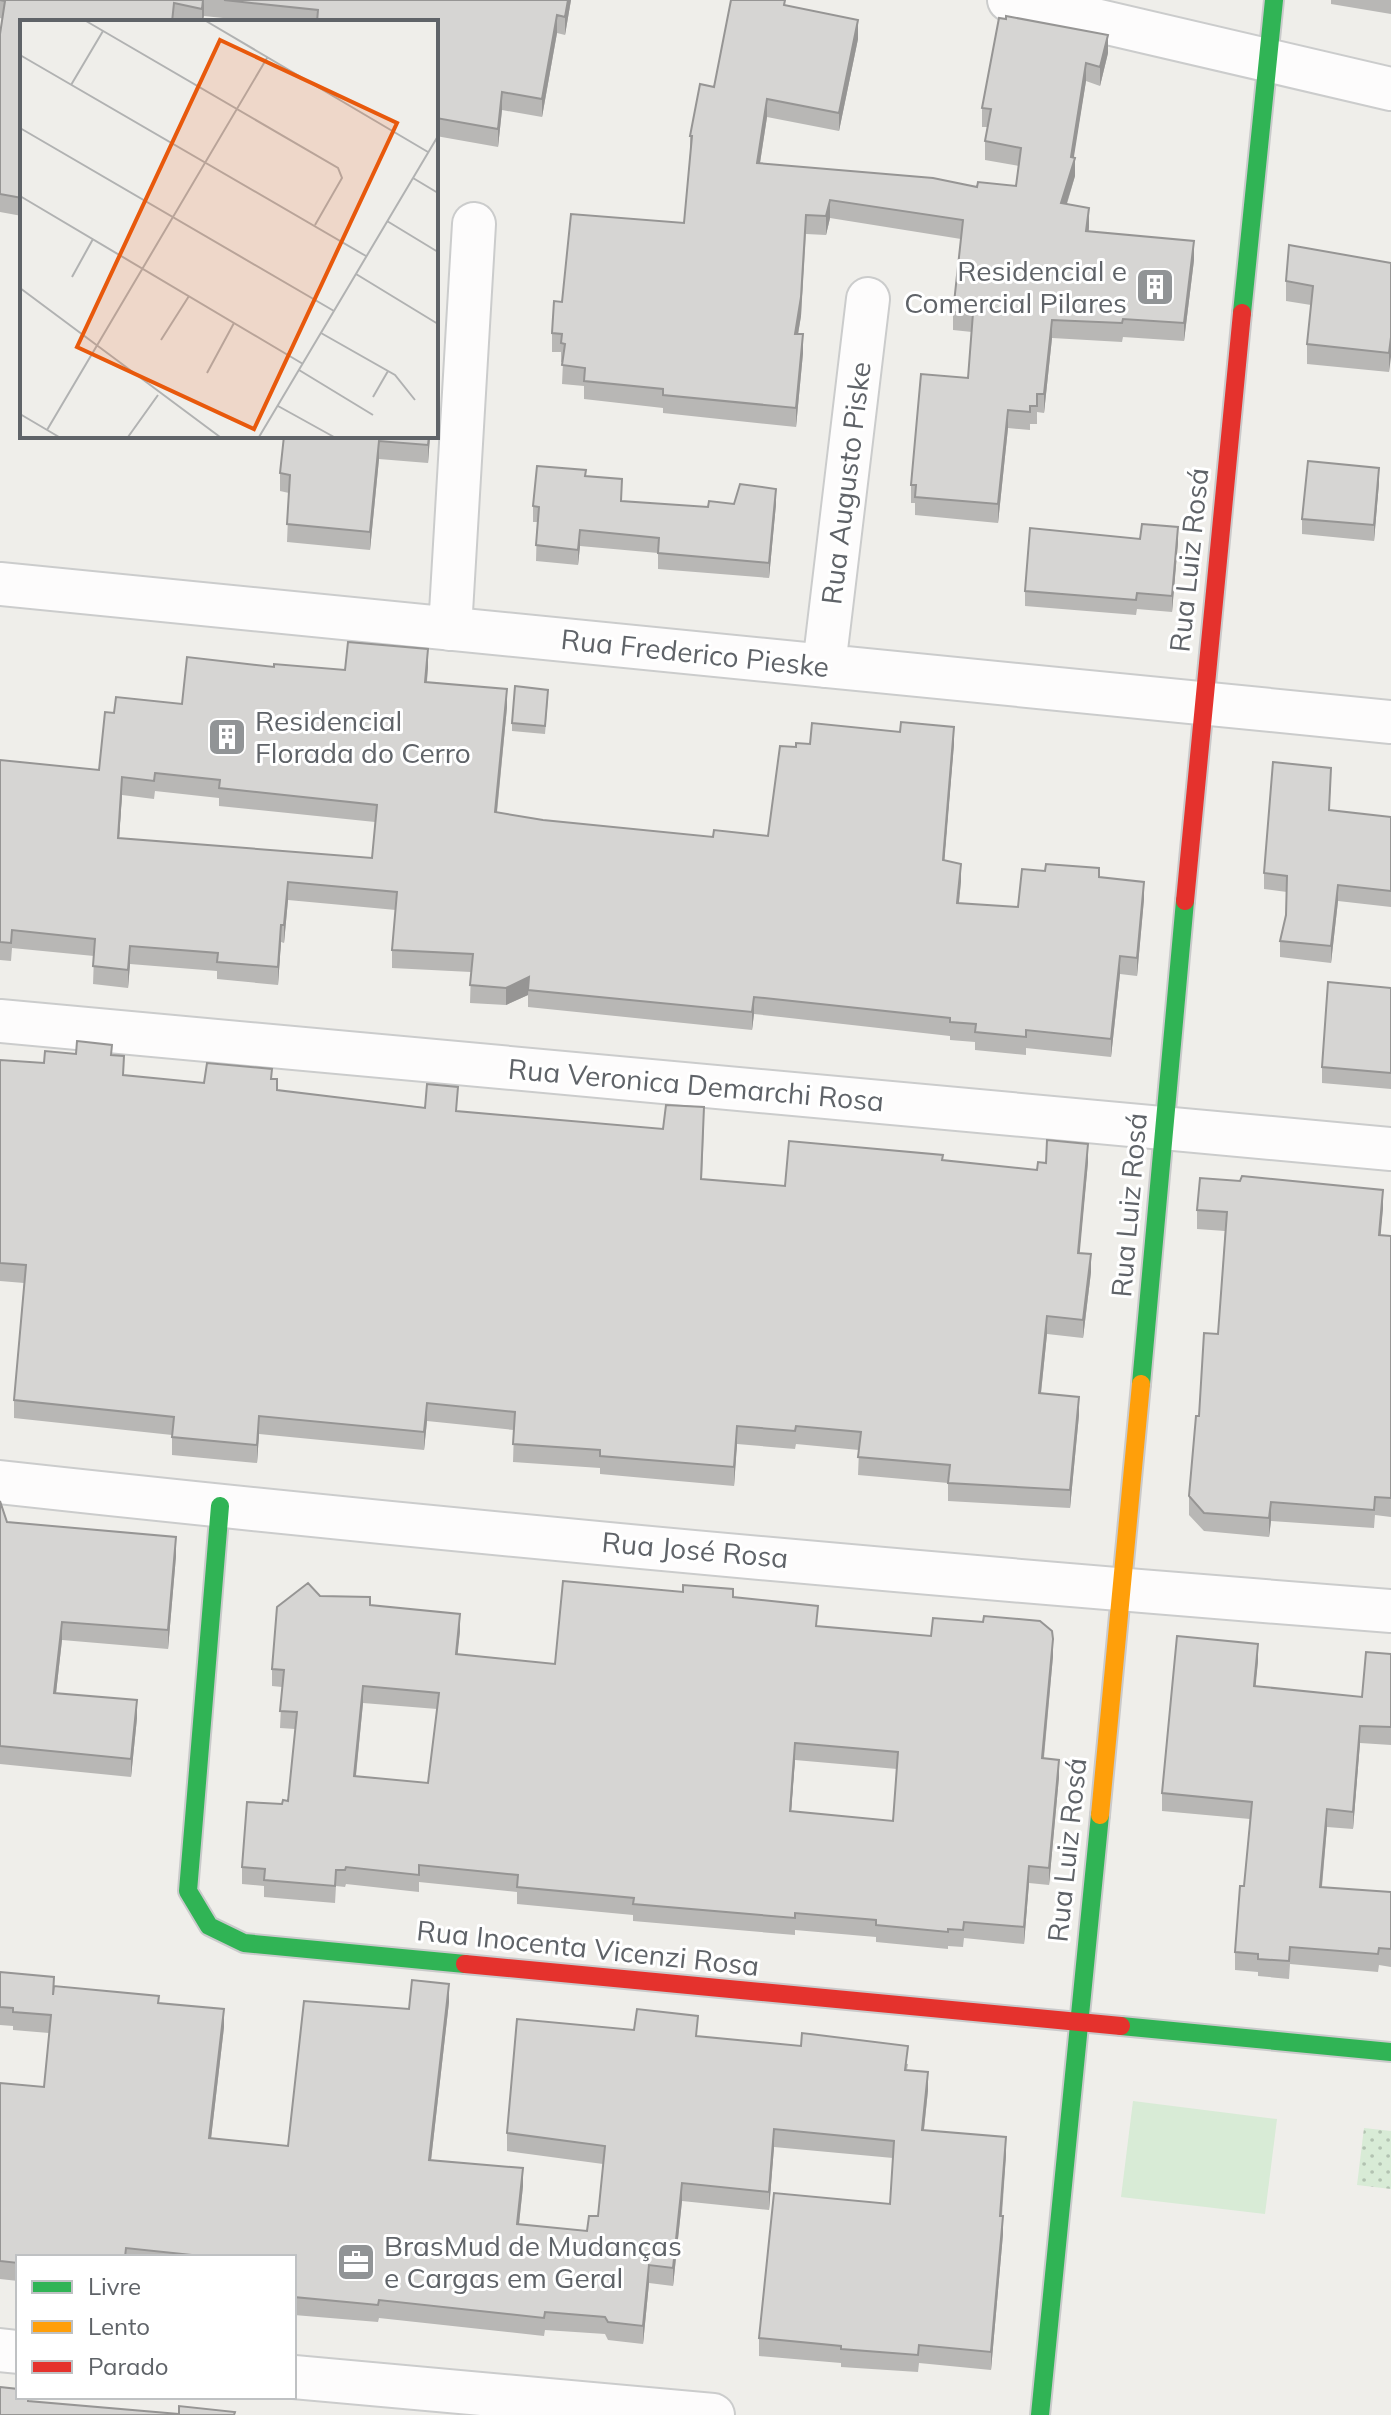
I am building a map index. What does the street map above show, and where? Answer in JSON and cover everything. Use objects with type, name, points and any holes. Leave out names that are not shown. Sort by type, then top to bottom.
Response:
[{"type":"street","points":[[1009,0],[1391,89]]},
{"type":"street","name":"Rua Luiz Rosá","points":[[1040,2415],[1122,1590],[1203,702],[1274,0]]},
{"type":"street","points":[[450,629],[474,224]]},
{"type":"street","name":"Rua Augusto Piske","points":[[824,666],[868,299]]},
{"type":"street","name":"Rua Frederico Pieske","points":[[0,584],[1391,722]]},
{"type":"street","name":"Rua Veronica Demarchi Rosa","points":[[0,1021],[1391,1149]]},
{"type":"street","name":"Rua José Rosa","points":[[0,1482],[220,1506],[1122,1590],[1391,1611]]},
{"type":"street","name":"Rua Inocenta Vicenzi Rosa","points":[[220,1506],[188,1891],[209,1926],[244,1943],[1391,2052]]},
{"type":"street","points":[[296,2377],[713,2415]]},
{"type":"green space","points":[[1133,2101],[1277,2119],[1265,2214],[1121,2197]]},
{"type":"green space","points":[[1364,2128],[1391,2131],[1391,2189],[1357,2185]]},
{"type":"building","points":[[0,0],[203,0],[202,9],[174,3],[172,20],[20,20],[20,198],[0,194],[0,34],[5,1]]},
{"type":"building","points":[[224,0],[568,0],[565,17],[557,15],[542,99],[502,92],[498,129],[438,118],[438,20],[317,20],[318,10]]},
{"type":"building","points":[[731,0],[785,0],[784,5],[858,20],[839,113],[767,99],[757,163],[933,178],[977,187],[978,182],[1016,186],[1021,148],[985,141],[991,109],[982,108],[999,18],[1006,19],[1006,16],[1108,35],[1100,67],[1086,63],[1071,157],[1075,158],[1061,203],[1089,208],[1086,231],[1194,241],[1184,323],[1123,319],[1122,323],[1052,320],[1044,394],[1037,394],[1037,406],[1030,406],[1030,412],[1008,410],[998,504],[915,497],[916,485],[911,485],[921,374],[968,378],[973,313],[953,312],[963,220],[830,200],[826,216],[806,215],[801,297],[795,334],[803,334],[796,408],[663,395],[663,389],[584,381],[585,368],[562,365],[565,344],[561,343],[562,334],[552,333],[554,301],[562,302],[571,214],[684,223],[690,136],[700,84],[714,87]]},
{"type":"building","points":[[1289,245],[1391,263],[1389,353],[1307,344],[1313,286],[1286,281]]},
{"type":"building","points":[[284,438],[429,438],[428,445],[379,441],[370,532],[287,524],[290,475],[280,473]]},
{"type":"building","points":[[1308,461],[1379,468],[1374,525],[1302,519]]},
{"type":"building","points":[[537,466],[586,470],[585,476],[622,479],[621,501],[708,507],[709,501],[734,504],[740,484],[776,489],[769,563],[658,553],[659,538],[580,530],[578,550],[536,545],[539,507],[533,506]]},
{"type":"building","points":[[1142,524],[1178,527],[1172,596],[1137,593],[1136,600],[1025,591],[1030,528],[1140,539]]},
{"type":"building","points":[[348,642],[428,649],[425,682],[507,689],[495,812],[543,820],[713,837],[714,830],[768,836],[780,746],[810,744],[812,723],[900,732],[901,722],[954,727],[943,860],[961,864],[957,903],[1018,907],[1022,869],[1045,871],[1046,864],[1099,868],[1099,877],[1144,882],[1137,958],[1120,956],[1111,1039],[1026,1030],[1026,1037],[975,1032],[976,1024],[950,1022],[950,1018],[754,997],[752,1012],[528,990],[529,977],[506,988],[470,985],[473,954],[392,950],[397,892],[288,882],[278,967],[217,962],[218,953],[130,946],[128,970],[93,966],[95,939],[12,930],[11,943],[0,942],[0,760],[99,770],[105,712],[114,713],[116,697],[182,704],[187,657],[274,667],[274,664],[345,670]],"holes":[[[155,773],[220,780],[219,788],[377,805],[372,858],[118,838],[122,777],[154,781]]]},
{"type":"building","points":[[515,686],[548,690],[545,726],[512,723]]},
{"type":"building","points":[[1273,762],[1331,768],[1329,810],[1391,817],[1391,891],[1338,885],[1331,946],[1280,941],[1286,915],[1287,876],[1264,873]]},
{"type":"building","points":[[1328,982],[1391,988],[1391,1073],[1322,1067]]},
{"type":"building","points":[[77,1041],[112,1045],[111,1055],[124,1056],[123,1075],[204,1083],[207,1063],[272,1069],[271,1079],[277,1079],[277,1090],[425,1108],[427,1084],[458,1087],[456,1111],[663,1129],[666,1105],[704,1107],[701,1179],[785,1186],[789,1141],[943,1155],[942,1160],[1037,1170],[1038,1162],[1046,1163],[1047,1140],[1088,1144],[1078,1253],[1091,1254],[1083,1320],[1047,1316],[1039,1393],[1079,1397],[1070,1490],[948,1483],[950,1465],[858,1457],[861,1432],[796,1426],[795,1431],[737,1426],[734,1467],[600,1456],[600,1450],[513,1444],[515,1412],[427,1403],[424,1432],[259,1416],[257,1445],[172,1437],[174,1417],[14,1400],[26,1265],[0,1263],[0,1060],[44,1063],[45,1051],[76,1054]]},
{"type":"building","points":[[1242,1176],[1383,1190],[1379,1235],[1391,1236],[1391,1498],[1375,1497],[1374,1510],[1271,1502],[1269,1518],[1204,1513],[1189,1496],[1196,1416],[1199,1416],[1204,1333],[1218,1334],[1227,1212],[1197,1210],[1200,1178],[1240,1181]]},
{"type":"building","points":[[0,1501],[7,1522],[176,1537],[168,1630],[62,1622],[54,1693],[137,1700],[131,1759],[0,1746]]},
{"type":"building","points":[[563,1581],[683,1592],[683,1585],[733,1589],[733,1597],[818,1606],[816,1626],[931,1636],[933,1618],[983,1622],[984,1616],[1040,1621],[1052,1631],[1053,1639],[1042,1758],[1059,1760],[1049,1868],[1029,1866],[1024,1927],[964,1922],[963,1930],[948,1929],[948,1932],[876,1925],[876,1920],[795,1913],[795,1918],[633,1904],[634,1898],[517,1887],[518,1875],[419,1865],[419,1875],[346,1867],[345,1870],[336,1870],[335,1886],[264,1880],[265,1869],[242,1867],[247,1802],[282,1804],[283,1800],[288,1801],[297,1712],[280,1711],[284,1670],[272,1669],[277,1607],[308,1583],[320,1596],[370,1597],[370,1605],[460,1614],[456,1654],[555,1664]],"holes":[[[363,1686],[439,1693],[428,1783],[354,1776]],[[795,1743],[898,1752],[893,1821],[790,1811]]]},
{"type":"building","points":[[1177,1636],[1258,1644],[1254,1686],[1362,1697],[1366,1652],[1391,1654],[1391,1727],[1360,1726],[1353,1812],[1327,1809],[1320,1887],[1391,1892],[1391,1949],[1379,1948],[1378,1954],[1290,1947],[1289,1961],[1258,1959],[1258,1954],[1235,1952],[1240,1886],[1244,1886],[1252,1802],[1162,1793]]},
{"type":"building","points":[[0,1972],[54,1977],[53,1995],[54,1986],[159,1996],[158,2003],[224,2009],[209,2138],[288,2146],[304,2001],[409,2009],[412,1980],[449,1984],[429,2160],[523,2168],[517,2224],[587,2231],[589,2216],[598,2216],[605,2146],[507,2133],[517,2019],[634,2030],[637,2009],[698,2016],[696,2036],[801,2046],[802,2033],[908,2046],[905,2070],[928,2072],[922,2130],[1006,2137],[1000,2216],[1003,2216],[991,2352],[919,2345],[918,2355],[759,2338],[774,2193],[890,2204],[894,2141],[774,2129],[769,2192],[682,2183],[673,2268],[649,2265],[643,2326],[608,2322],[605,2317],[545,2312],[544,2318],[379,2300],[378,2305],[296,2297],[296,2255],[192,2255],[126,2248],[125,2255],[16,2255],[16,2263],[0,2261],[0,2083],[44,2087],[51,2015],[13,2012],[13,2008],[0,2007]]},
{"type":"building","points":[[0,2387],[16,2389],[16,2399],[28,2401],[179,2414],[179,2406],[235,2412],[234,2415],[0,2415]]},
{"type":"traffic: fast","points":[[1242,313],[1274,0]]},
{"type":"traffic: fast","points":[[1141,1384],[1185,901]]},
{"type":"traffic: fast","points":[[220,1506],[188,1891],[209,1926],[244,1943],[465,1964]]},
{"type":"traffic: fast","points":[[1040,2415],[1100,1815]]},
{"type":"traffic: fast","points":[[1121,2026],[1391,2052]]},
{"type":"traffic: slow","points":[[1100,1815],[1141,1384]]},
{"type":"traffic: jam","points":[[1185,901],[1242,313]]},
{"type":"traffic: jam","points":[[465,1964],[1121,2026]]},
{"type":"place","name":"Residencial e Comercial Pilares","points":[[1155,287]]},
{"type":"place","name":"Residencial Florada do Cerro","points":[[227,737]]},
{"type":"place","name":"BrasMud de Mudanças e Cargas em Geral","points":[[356,2262]]}]
